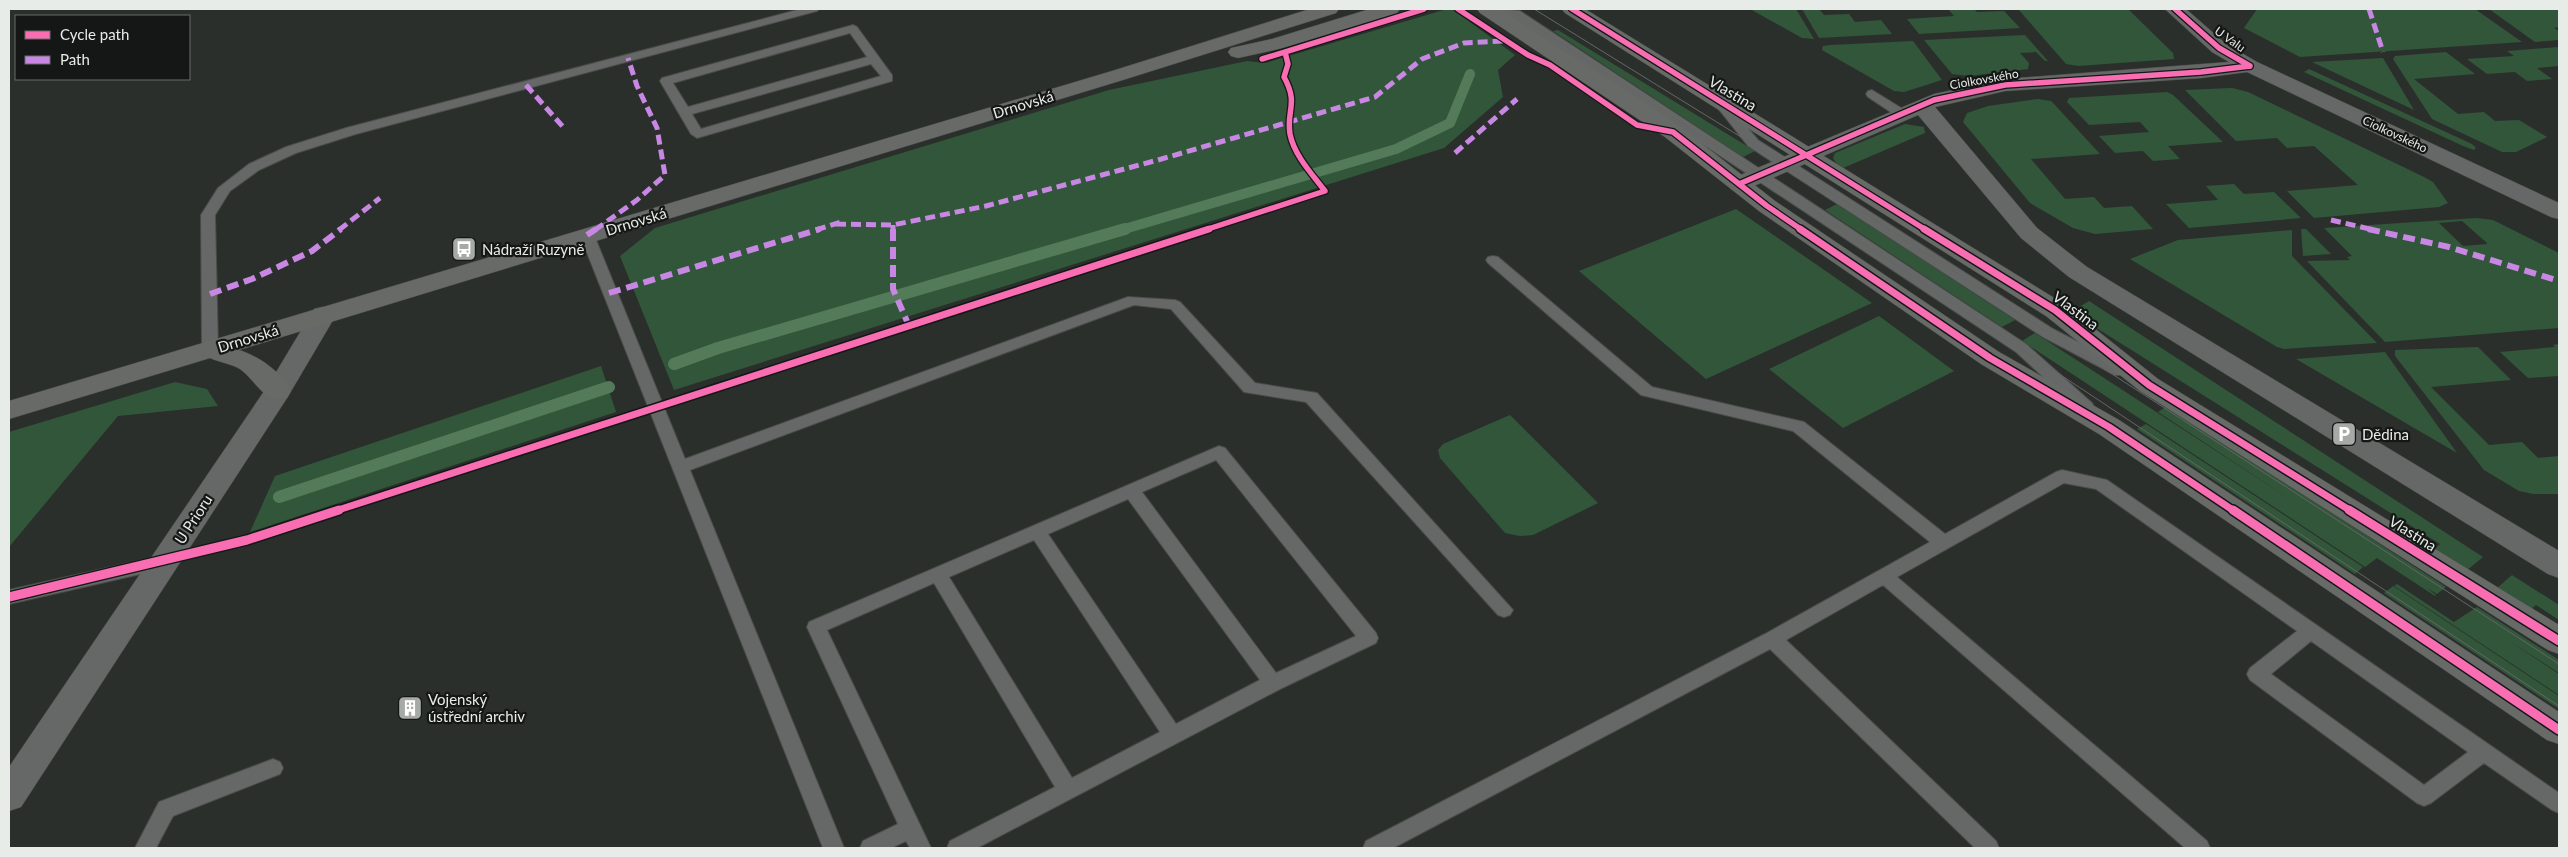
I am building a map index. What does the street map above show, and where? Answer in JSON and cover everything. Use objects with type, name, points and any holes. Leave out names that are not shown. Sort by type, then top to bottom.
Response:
[{"type":"street","name":"Drnovská","points":[[9,410],[1119,75],[1305,12],[1329,9]]},
{"type":"street","name":"Drnovská","points":[[1119,75],[1276,44],[1390,9]]},
{"type":"street","points":[[1487,9],[1673,132],[1749,179],[1767,206],[1990,358],[2109,427],[2559,730]]},
{"type":"street","name":"Vlastina","points":[[1572,9],[1808,154],[2056,310],[2149,385],[2559,641]]},
{"type":"street","name":"U Valu","points":[[2175,9],[2219,48],[2250,66]]},
{"type":"street","name":"Ciolkovského","points":[[1749,179],[1934,100],[2005,85],[2201,72],[2250,66],[2559,212]]},
{"type":"street","points":[[1912,110],[2030,233],[2078,272],[2559,566]]},
{"type":"street","name":"U Prioru","points":[[9,796],[278,390],[322,315]]},
{"type":"street","points":[[210,349],[249,363],[278,390]]},
{"type":"lane","points":[[210,349],[208,215],[225,188],[254,167],[291,150],[350,132],[813,9]]},
{"type":"lane","points":[[1505,9],[1516,13],[1749,179]]},
{"type":"lane","points":[[853,29],[874,59],[888,78],[697,134],[666,81],[853,29]]},
{"type":"lane","points":[[685,112],[874,59]]},
{"type":"lane","points":[[1872,94],[1912,110]]},
{"type":"lane","points":[[1716,98],[1753,143],[2048,333],[2149,385]]},
{"type":"lane","points":[[587,235],[833,848]]},
{"type":"lane","points":[[1494,260],[1647,391],[1798,426],[1944,543]]},
{"type":"lane","points":[[679,468],[1133,300],[1176,305],[1250,388],[1311,397],[1504,610]]},
{"type":"lane","points":[[920,848],[816,627],[1219,452],[1369,638],[1273,683],[957,848]]},
{"type":"lane","points":[[1373,848],[1885,577],[2062,476],[2101,484],[2559,804]]},
{"type":"lane","points":[[1131,490],[1273,683]]},
{"type":"lane","points":[[1037,531],[1173,736]]},
{"type":"lane","points":[[9,597],[165,562]]},
{"type":"lane","points":[[938,574],[1068,790]]},
{"type":"lane","points":[[1885,577],[2200,848]]},
{"type":"lane","points":[[2311,630],[2257,674],[2424,796],[2484,751]]},
{"type":"lane","points":[[1772,638],[1989,848]]},
{"type":"lane","points":[[145,848],[166,809],[273,768]]},
{"type":"lane","points":[[870,848],[911,828]]},
{"type":"green space","points":[[1452,9],[1515,55],[1498,70],[1503,97],[1444,148],[674,390],[620,256],[655,228],[1109,90],[1247,61],[1265,63]]},
{"type":"green space","points":[[1750,9],[1796,9],[1814,39],[1802,38]]},
{"type":"green space","points":[[1802,9],[1819,9],[1824,15],[1849,14],[1855,22],[1881,20],[1892,34],[1819,38]]},
{"type":"green space","points":[[1948,9],[1974,9],[1977,12],[2004,11],[2020,28],[1919,34],[1907,19],[1954,16]]},
{"type":"green space","points":[[2128,9],[2173,53],[2174,59],[2078,66],[2066,64],[2019,10]]},
{"type":"green space","points":[[2257,9],[2475,9],[2522,42],[2300,57],[2244,28]]},
{"type":"green space","points":[[2489,9],[2559,9],[2559,27],[2554,28],[2559,31],[2559,40],[2535,42]]},
{"type":"green space","points":[[1558,30],[1755,151],[1743,157],[1553,31]]},
{"type":"green space","points":[[2025,35],[2048,61],[2045,61],[2036,52],[2020,53],[2029,63],[2028,69],[1968,76],[1952,74],[1924,40]]},
{"type":"green space","points":[[1913,41],[1942,80],[1904,92],[1894,91],[1822,50],[1823,46],[1830,45]]},
{"type":"green space","points":[[2559,47],[2559,66],[2537,68],[2552,79],[2527,81],[2515,72],[2487,74],[2467,59],[2514,56],[2507,51]]},
{"type":"green space","points":[[2446,52],[2475,74],[2414,79],[2458,114],[2484,112],[2495,121],[2519,120],[2547,137],[2516,152],[2502,152],[2432,119],[2393,59],[2395,56]]},
{"type":"green space","points":[[2383,58],[2414,110],[2312,62]]},
{"type":"green space","points":[[2309,69],[2472,144],[2476,148],[2474,150],[2463,146],[2304,72]]},
{"type":"green space","points":[[2232,88],[2248,92],[2424,177],[2433,182],[2448,203],[2439,207],[2314,218],[2287,191],[2358,185],[2314,146],[2287,148],[2277,138],[2236,141],[2185,90]]},
{"type":"green space","points":[[2167,92],[2173,95],[2223,142],[2168,146],[2180,159],[2153,161],[2143,151],[2115,153],[2099,136],[2149,132],[2140,122],[2089,125],[2067,102],[2069,98]]},
{"type":"green space","points":[[2038,99],[2051,101],[2100,154],[2031,159],[2065,199],[2094,197],[2104,208],[2132,206],[2153,229],[2095,234],[2073,228],[2030,203],[1963,122],[1967,113],[1988,106]]},
{"type":"green space","points":[[1905,124],[1924,127],[1925,133],[1843,168],[1833,158],[1835,153]]},
{"type":"green space","points":[[2234,184],[2244,194],[2274,192],[2301,218],[2189,228],[2166,204],[2218,200],[2206,186]]},
{"type":"green space","points":[[1837,204],[2015,320],[2002,327],[1825,210]]},
{"type":"green space","points":[[1736,209],[1872,303],[1706,379],[1579,271]]},
{"type":"green space","points":[[2477,218],[2493,220],[2559,253],[2559,328],[2385,342],[2307,261],[2350,260],[2347,257],[2352,256],[2324,228]],"holes":[[[2462,221],[2487,243],[2463,246],[2439,223]]]},
{"type":"green space","points":[[2301,229],[2306,229],[2331,254],[2303,256]]},
{"type":"green space","points":[[2292,230],[2292,256],[2377,343],[2284,349],[2277,347],[2130,259],[2178,240]]},
{"type":"green space","points":[[2089,301],[2483,557],[2466,571],[2433,550],[2440,544],[2071,312]]},
{"type":"green space","points":[[1879,316],[1954,371],[1843,428],[1769,369]]},
{"type":"green space","points":[[2035,333],[2296,503],[2158,412],[2167,406],[2446,587],[2437,594],[2427,588],[2435,596],[2377,558],[2365,567],[2022,341]]},
{"type":"green space","points":[[2559,344],[2559,376],[2528,378],[2500,352],[2555,347],[2553,345]]},
{"type":"green space","points":[[2478,347],[2511,380],[2431,387],[2489,445],[2522,442],[2538,458],[2559,456],[2559,494],[2533,494],[2519,491],[2484,470],[2395,356],[2395,350]]},
{"type":"green space","points":[[2385,352],[2457,453],[2296,359]]},
{"type":"green space","points":[[601,366],[616,412],[250,532],[275,476]]},
{"type":"green space","points":[[175,382],[207,389],[218,406],[118,416],[9,547],[9,432]]},
{"type":"green space","points":[[1510,415],[1598,503],[1533,535],[1520,536],[1505,533],[1440,458],[1438,450],[1443,444]]},
{"type":"green space","points":[[2146,424],[2363,567],[2355,574],[2137,429]]},
{"type":"green space","points":[[2512,575],[2559,605],[2559,620],[2536,605],[2531,609],[2496,589]]},
{"type":"green space","points":[[2397,584],[2454,622],[2477,607],[2559,660],[2559,673],[2506,639],[2559,674],[2559,695],[2394,586]]},
{"type":"green space","points":[[2393,586],[2559,696],[2559,709],[2384,593]]},
{"type":"waterway","points":[[1121,230],[1396,149],[1450,123],[1470,74]]},
{"type":"waterway","points":[[674,364],[718,348],[1125,229]]},
{"type":"waterway","points":[[279,497],[609,387]]},
{"type":"tram line","points":[[1510,9],[2559,706]]},
{"type":"tram line","points":[[1534,9],[1867,215],[2559,664]]},
{"type":"marked path","points":[[2369,9],[2383,52]]},
{"type":"marked path","points":[[836,224],[893,225],[986,206],[1158,160],[1375,97],[1422,59],[1464,43],[1505,41]]},
{"type":"marked path","points":[[587,235],[637,200],[665,175],[657,128],[637,86],[628,58]]},
{"type":"marked path","points":[[526,85],[564,128]]},
{"type":"marked path","points":[[1455,153],[1517,99]]},
{"type":"marked path","points":[[210,294],[252,279],[312,251],[380,198]]},
{"type":"marked path","points":[[2331,220],[2449,247],[2559,281]]},
{"type":"marked path","points":[[609,293],[841,222]]},
{"type":"marked path","points":[[893,225],[893,289],[909,326]]},
{"type":"cycle path","points":[[1262,59],[1424,9]]},
{"type":"cycle path","points":[[1458,9],[1528,55],[1550,65],[1637,125],[1673,132],[1767,206],[1990,358],[2109,427],[2559,730]]},
{"type":"cycle path","points":[[1572,9],[2055,310],[2149,385],[2559,641]]},
{"type":"cycle path","points":[[2175,9],[2219,48],[2250,66]]},
{"type":"cycle path","points":[[9,597],[247,540],[1325,191],[1302,160],[1292,141],[1290,125],[1293,104],[1290,87],[1284,77],[1288,64],[1285,52]]},
{"type":"cycle path","points":[[1739,184],[1934,100],[2005,85],[2201,72],[2250,66]]},
{"type":"place","name":"Nádraží Ruzyně","points":[[464,249]]},
{"type":"place","name":"Dědina","points":[[2344,434]]},
{"type":"place","name":"Vojenský ústřední archiv","points":[[410,708]]}]
